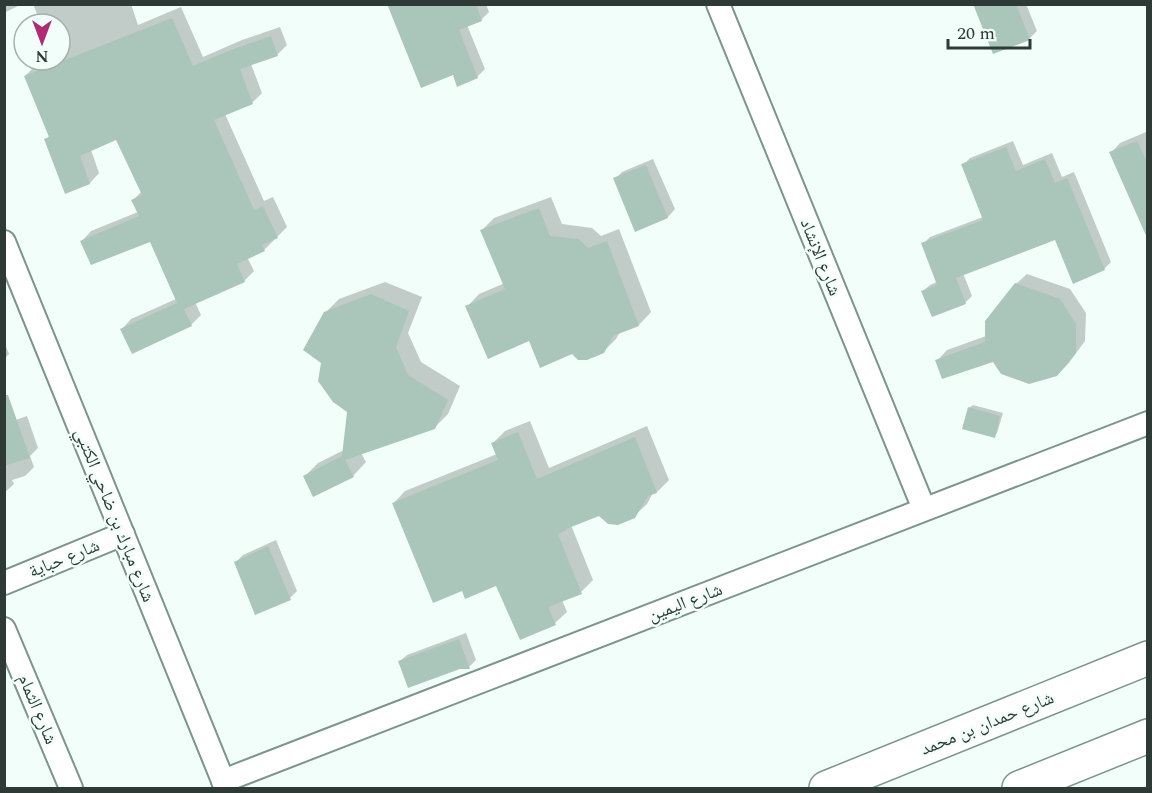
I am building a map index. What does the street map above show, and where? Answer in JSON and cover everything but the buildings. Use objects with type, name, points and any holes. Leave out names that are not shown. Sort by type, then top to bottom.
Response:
[{"type":"main road","name":"شارع حمدان بن محمد","points":[[826,789],[1148,658]]},
{"type":"main road","points":[[1019,789],[1148,736]]},
{"type":"street","name":"شارع الإنشاد","points":[[718,4],[924,509]]},
{"type":"street","name":"شارع مبارك بن ضاحي الكتبي","points":[[4,242],[224,785]]},
{"type":"street","name":"شارع اليمين","points":[[224,785],[1148,423]]},
{"type":"street","name":"شارع حباية","points":[[4,583],[123,534]]},
{"type":"street","name":"شارع الثمام","points":[[4,629],[71,789]]}]
